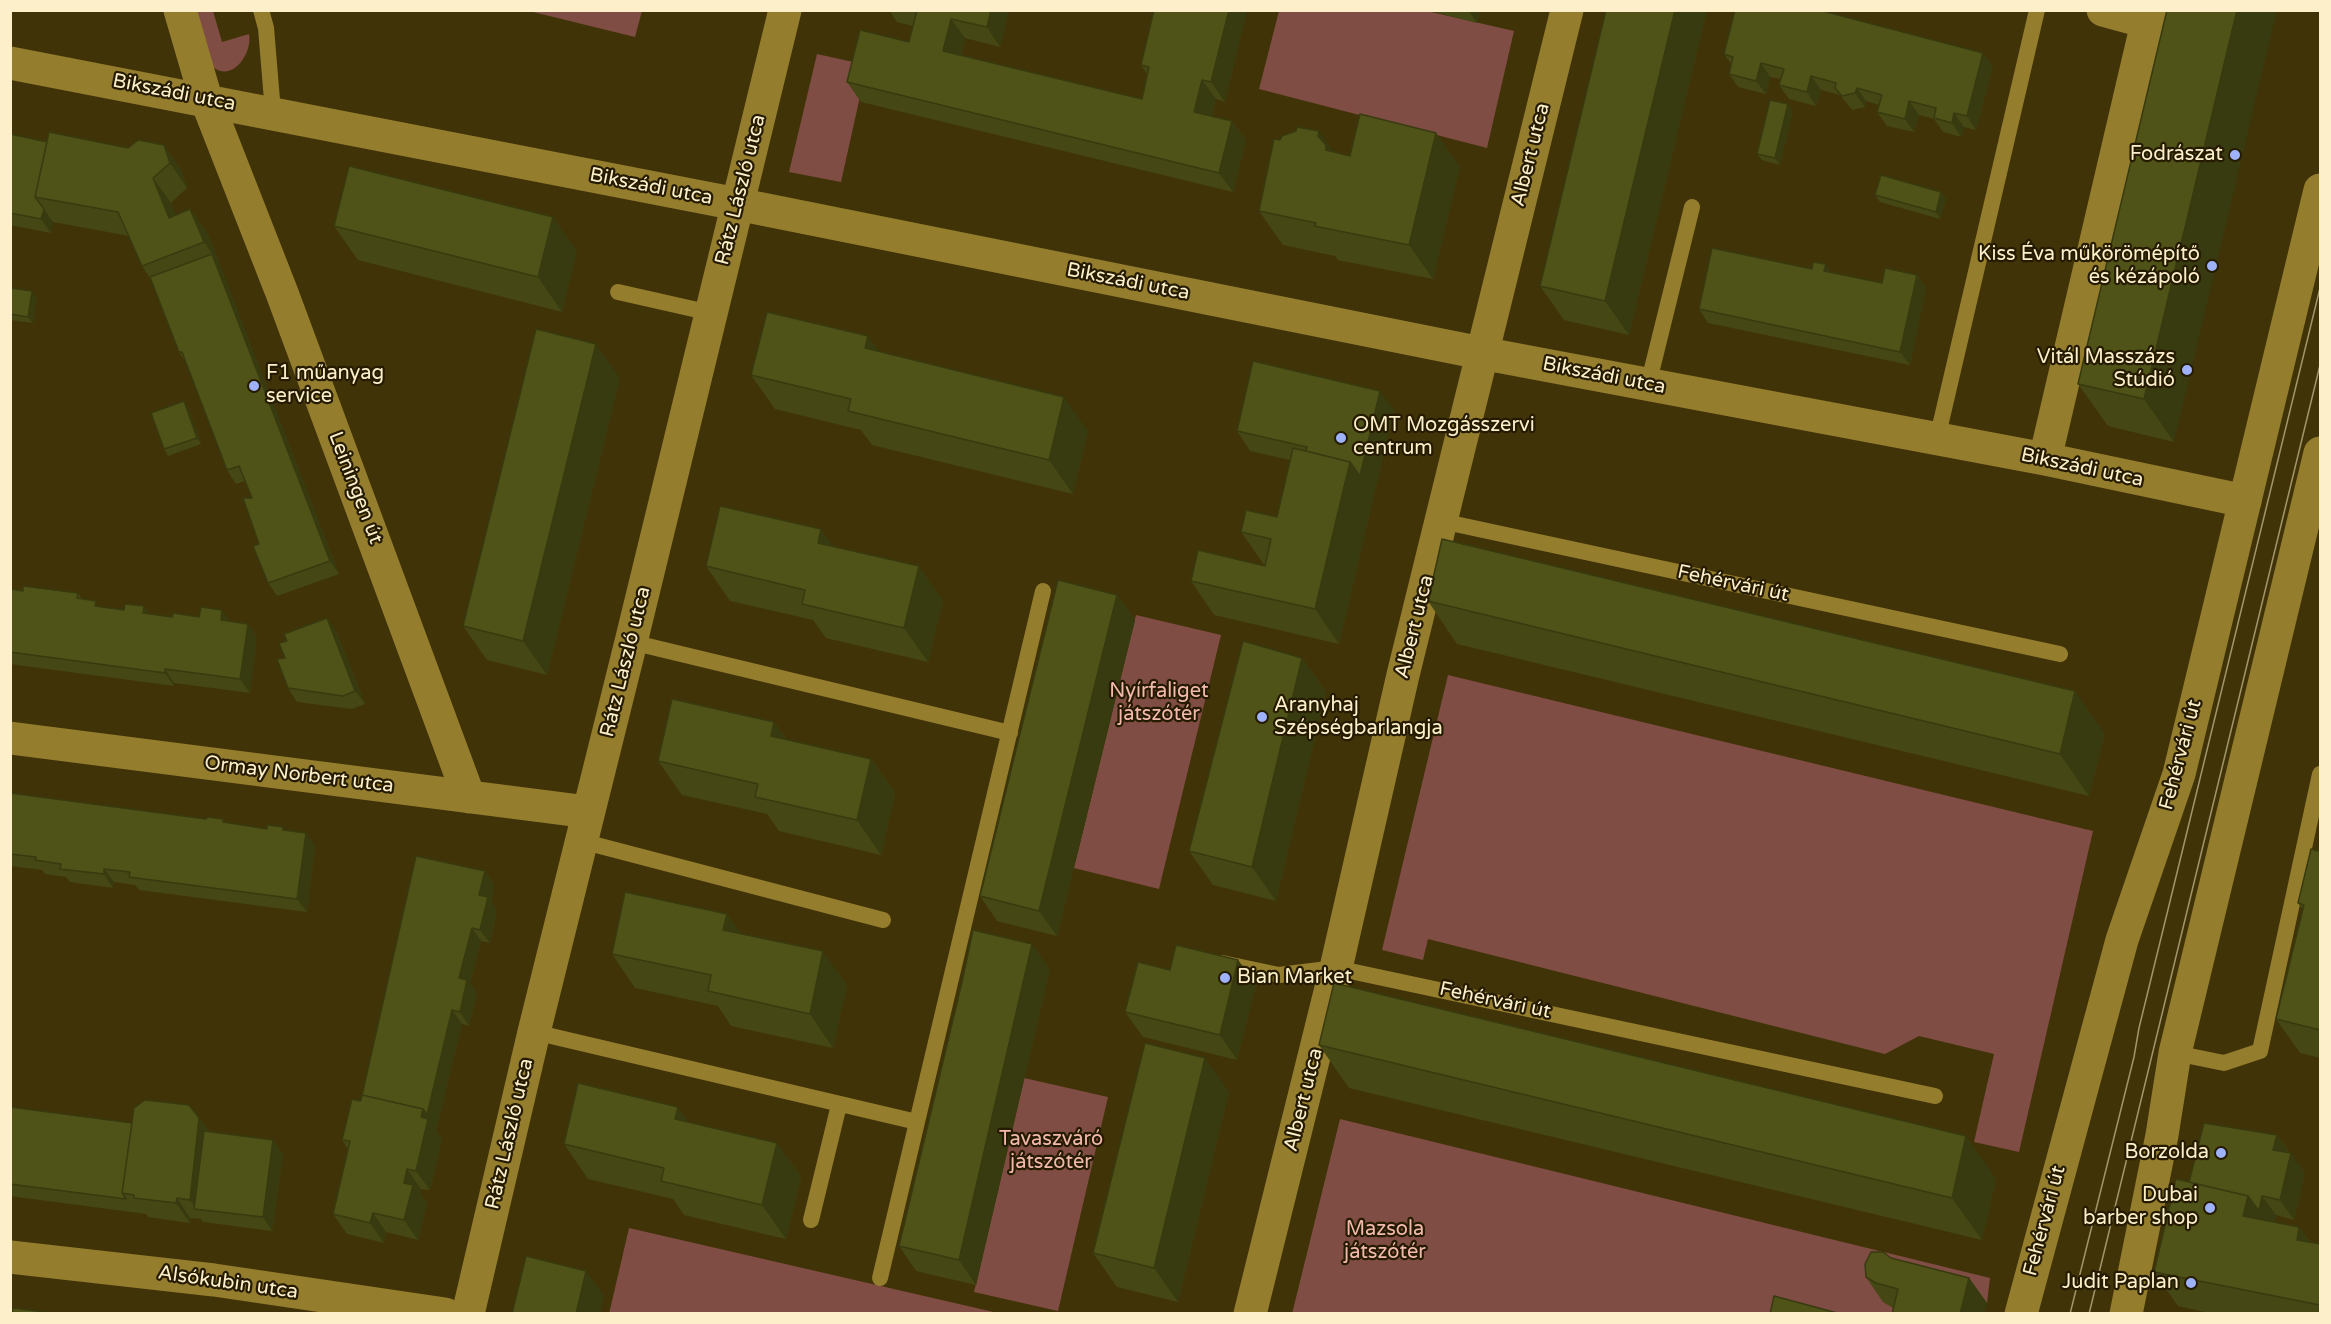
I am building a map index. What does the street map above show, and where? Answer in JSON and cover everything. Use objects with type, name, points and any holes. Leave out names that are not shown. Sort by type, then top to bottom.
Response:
[{"type":"street","name":"Leiningen út","points":[[180,10],[206,99],[294,326],[469,797]]},
{"type":"street","name":"Rátz László utca","points":[[468,1314],[534,1032],[785,10]]},
{"type":"street","name":"Albert utca","points":[[1250,1314],[1336,968],[1377,786],[1566,10]]},
{"type":"street","points":[[2045,459],[2149,16],[2103,10]]},
{"type":"street","name":"Bikszádi utca","points":[[10,63],[273,112],[1481,353],[2045,459],[2245,501]]},
{"type":"street","name":"Fehérvári út","points":[[2021,1314],[2122,940],[2179,774],[2320,190]]},
{"type":"street","points":[[2126,1314],[2162,1135],[2175,1053],[2313,514],[2320,453]]},
{"type":"street","name":"Ormay Norbert utca","points":[[10,738],[469,797],[585,826]]},
{"type":"street","name":"Alsókubin utca","points":[[10,1257],[214,1280],[445,1314]]},
{"type":"lane","points":[[261,10],[266,27],[273,112]]},
{"type":"lane","points":[[1937,439],[2037,10]]},
{"type":"lane","points":[[1648,385],[1692,207]]},
{"type":"lane","points":[[618,292],[711,313]]},
{"type":"lane","name":"Fehérvári út","points":[[1441,521],[2060,654]]},
{"type":"lane","points":[[880,1278],[1043,591]]},
{"type":"lane","points":[[631,642],[1010,733]]},
{"type":"lane","points":[[2175,1053],[2224,1063],[2260,1051],[2320,774]]},
{"type":"lane","points":[[585,826],[884,920]]},
{"type":"lane","name":"Fehérvári út","points":[[1210,960],[1279,975],[1336,968],[1935,1096]]},
{"type":"lane","points":[[534,1032],[839,1106],[917,1122]]},
{"type":"lane","points":[[812,1220],[839,1106]]},
{"type":"green space","points":[[196,11],[213,11],[222,42],[249,34],[248,49],[240,64],[234,69],[220,71],[213,67]]},
{"type":"green space","points":[[529,11],[642,11],[635,37]]},
{"type":"green space","points":[[1279,11],[1427,11],[1514,31],[1487,148],[1259,89]]},
{"type":"green space","points":[[817,54],[867,65],[841,182],[789,172]]},
{"type":"green space","name":"Nyírfaliget játszótér","points":[[1136,615],[1221,635],[1159,889],[1074,868]]},
{"type":"green space","points":[[1448,675],[2093,831],[2019,1152],[1974,1142],[1994,1054],[1919,1036],[1885,1054],[1428,939],[1423,960],[1382,950]]},
{"type":"green space","name":"Tavaszváró játszótér","points":[[1024,1078],[1108,1097],[1058,1311],[974,1292]]},
{"type":"green space","name":"Mazsola játszótér","points":[[1340,1119],[1990,1278],[1987,1303],[1914,1313],[1292,1314]]},
{"type":"green space","points":[[629,1228],[998,1313],[609,1314]]},
{"type":"building","points":[[917,10],[991,10],[987,27],[951,19],[943,51],[1142,99],[1149,67],[1141,65],[1154,10],[1229,10],[1211,82],[1202,80],[1194,112],[1232,121],[1219,173],[847,82],[860,30],[909,42]]},
{"type":"building","points":[[1606,10],[1675,10],[1605,301],[1540,286]]},
{"type":"building","points":[[1735,10],[1819,10],[1983,53],[1967,116],[1954,113],[1952,123],[1934,118],[1936,108],[1909,101],[1905,119],[1877,112],[1882,95],[1857,88],[1855,93],[1842,96],[1835,88],[1836,83],[1811,76],[1807,92],[1779,85],[1784,69],[1761,63],[1756,81],[1729,74],[1733,57],[1724,54]]},
{"type":"building","points":[[2167,10],[2237,10],[2144,399],[2078,384]]},
{"type":"building","points":[[1770,100],[1788,104],[1775,158],[1757,154]]},
{"type":"building","points":[[1360,114],[1436,133],[1409,245],[1314,226],[1316,223],[1259,211],[1274,139],[1280,140],[1282,136],[1296,131],[1297,127],[1319,131],[1318,136],[1326,145],[1326,150],[1350,156]]},
{"type":"building","points":[[49,132],[128,148],[138,140],[164,145],[170,163],[153,178],[169,218],[190,209],[204,242],[142,266],[118,212],[35,197]]},
{"type":"building","points":[[10,134],[47,142],[35,197],[44,209],[41,219],[10,213]]},
{"type":"building","points":[[349,166],[553,217],[538,277],[334,226]]},
{"type":"building","points":[[1881,175],[1941,192],[1936,212],[1875,195]]},
{"type":"building","points":[[1712,248],[1812,269],[1813,262],[1826,264],[1824,271],[1882,283],[1885,268],[1917,275],[1900,352],[1699,309]]},
{"type":"building","points":[[212,254],[330,561],[268,583],[253,546],[259,544],[243,498],[252,498],[239,466],[227,470],[182,352],[179,352],[150,277]]},
{"type":"building","points":[[10,288],[32,291],[28,317],[10,314]]},
{"type":"building","points":[[767,312],[868,336],[865,348],[1064,397],[1049,460],[848,411],[851,399],[751,375]]},
{"type":"building","points":[[536,329],[596,344],[523,641],[463,626]]},
{"type":"building","points":[[1253,361],[1380,391],[1360,476],[1350,462],[1306,451],[1307,447],[1237,431]]},
{"type":"building","points":[[184,401],[197,438],[164,449],[151,413]]},
{"type":"building","points":[[1293,448],[1350,462],[1315,609],[1191,581],[1198,550],[1265,566],[1271,539],[1241,532],[1246,510],[1277,517]]},
{"type":"building","points":[[720,506],[821,529],[818,543],[919,566],[904,628],[802,604],[805,590],[706,566]]},
{"type":"building","points":[[1442,539],[2075,691],[2060,754],[1428,601]]},
{"type":"building","points":[[1058,580],[1117,595],[1039,911],[980,896]]},
{"type":"building","points":[[23,586],[78,593],[77,598],[96,601],[95,606],[124,610],[125,604],[144,606],[143,613],[172,617],[173,613],[199,617],[201,607],[222,610],[221,620],[248,624],[240,679],[165,669],[165,673],[10,652],[10,589],[23,591]]},
{"type":"building","points":[[327,618],[355,691],[343,696],[288,688],[277,659],[285,658],[279,643],[287,641],[284,634]]},
{"type":"building","points":[[1243,641],[1302,658],[1252,867],[1189,851]]},
{"type":"building","points":[[672,699],[774,722],[771,736],[871,759],[857,820],[755,797],[758,784],[658,761]]},
{"type":"building","points":[[10,793],[206,819],[207,817],[223,819],[223,822],[267,829],[267,825],[283,827],[283,830],[306,833],[297,899],[129,877],[130,872],[104,869],[104,874],[60,869],[61,864],[35,860],[36,857],[10,854]]},
{"type":"building","points":[[2320,842],[2320,1030],[2276,1019],[2304,905],[2298,903],[2311,849],[2318,851]]},
{"type":"building","points":[[416,856],[485,871],[479,895],[488,897],[480,930],[472,928],[459,978],[467,980],[460,1012],[452,1010],[427,1115],[423,1109],[362,1095]]},
{"type":"building","points":[[625,892],[727,914],[723,930],[823,951],[810,1014],[708,991],[711,975],[612,954]]},
{"type":"building","points":[[973,930],[1032,944],[959,1260],[899,1246]]},
{"type":"building","points":[[1176,945],[1238,960],[1220,1035],[1125,1012],[1138,962],[1170,970]]},
{"type":"building","points":[[1334,983],[1966,1136],[1952,1198],[1319,1045]]},
{"type":"building","points":[[1145,1043],[1205,1058],[1154,1268],[1093,1253]]},
{"type":"building","points":[[578,1083],[678,1107],[675,1119],[777,1143],[762,1205],[661,1181],[664,1168],[564,1144]]},
{"type":"building","points":[[362,1095],[423,1109],[421,1117],[428,1119],[416,1171],[407,1169],[404,1183],[413,1185],[404,1220],[373,1213],[370,1223],[333,1214],[350,1141],[342,1140],[352,1099],[360,1101]]},
{"type":"building","points":[[145,1100],[189,1105],[199,1118],[190,1200],[177,1198],[176,1203],[134,1198],[134,1195],[122,1193],[134,1108]]},
{"type":"building","points":[[10,1107],[132,1123],[122,1193],[126,1199],[10,1184]]},
{"type":"building","points":[[2204,1123],[2277,1135],[2273,1150],[2291,1153],[2280,1200],[2262,1196],[2259,1211],[2248,1196],[2189,1182]]},
{"type":"building","points":[[204,1131],[273,1140],[263,1217],[194,1209]]},
{"type":"building","points":[[2176,1179],[2248,1196],[2243,1216],[2299,1227],[2297,1240],[2320,1244],[2320,1305],[2154,1272]]},
{"type":"building","points":[[1871,1252],[1883,1252],[1891,1258],[1969,1278],[1960,1314],[1892,1314],[1898,1289],[1876,1283],[1866,1277],[1865,1264]]},
{"type":"building","points":[[526,1256],[586,1271],[576,1314],[512,1314]]},
{"type":"building","points":[[1774,1296],[1841,1314],[1770,1314]]},
{"type":"building","points":[[13,1308],[60,1314],[12,1314]]},
{"type":"tram line","points":[[2070,1314],[2320,288]]},
{"type":"tram line","points":[[2089,1314],[2320,365]]},
{"type":"place","name":"Fodrászat","points":[[2235,155]]},
{"type":"place","name":"Kiss Éva műkörömépítő és kézápoló","points":[[2212,266]]},
{"type":"place","name":"Vitál Masszázs Stúdió","points":[[2187,370]]},
{"type":"place","name":"F1 műanyag service","points":[[254,386]]},
{"type":"place","name":"OMT Mozgásszervi centrum","points":[[1341,438]]},
{"type":"place","name":"Aranyhaj Szépségbarlangja","points":[[1262,717]]},
{"type":"place","name":"Bian Market","points":[[1225,978]]},
{"type":"place","name":"Borzolda","points":[[2221,1153]]},
{"type":"place","name":"Dubai barber shop","points":[[2210,1208]]},
{"type":"place","name":"Judit Paplan","points":[[2191,1283]]}]
